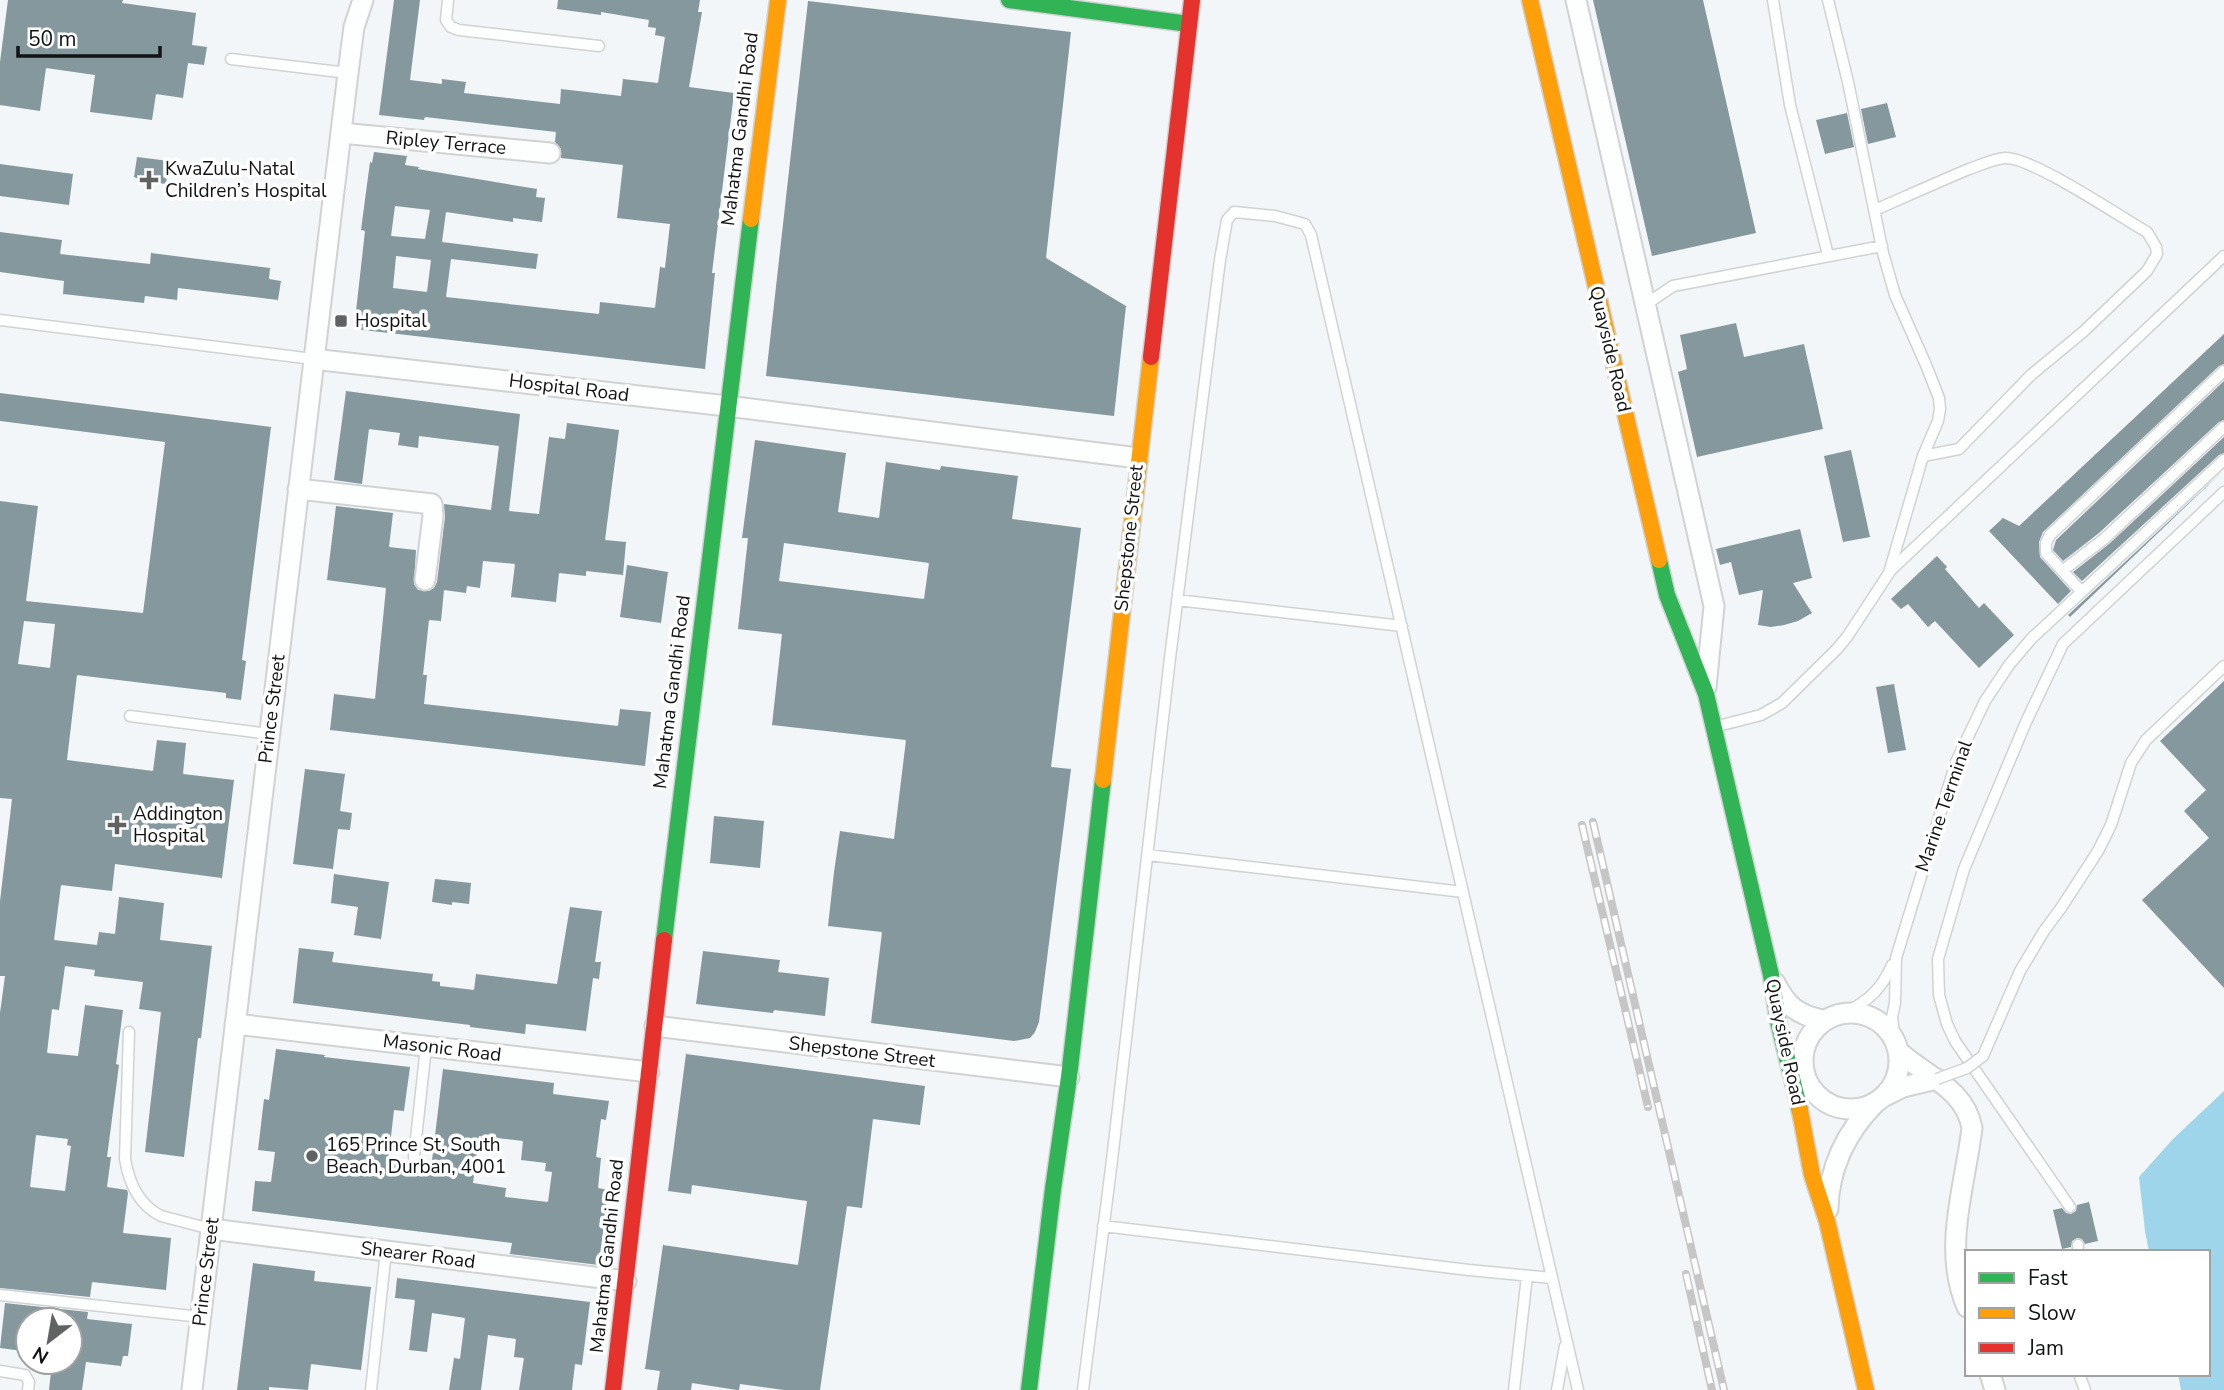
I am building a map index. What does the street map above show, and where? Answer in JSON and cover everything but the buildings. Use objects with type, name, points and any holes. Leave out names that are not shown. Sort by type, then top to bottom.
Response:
[{"type":"main road","name":"Mahatma Gandhi Road","points":[[613,1390],[684,761],[778,0]]},
{"type":"main road","points":[[1009,0],[1055,3],[1189,24]]},
{"type":"main road","name":"Shepstone Street","points":[[1029,1390],[1069,1077],[1192,0]]},
{"type":"main road","name":"Quayside Road","points":[[1530,0],[1667,595],[1706,694],[1714,727],[1771,975],[1772,997],[1797,1097],[1818,1199],[1827,1221],[1866,1390]]},
{"type":"street","name":"Prince Street","points":[[352,0],[354,27]]},
{"type":"street","name":"Prince Street","points":[[191,1390],[348,73],[354,27],[363,0]]},
{"type":"street","name":"Quayside Road","points":[[1576,0],[1714,606],[1706,694]]},
{"type":"street","name":"Ripley Terrace","points":[[341,133],[550,153]]},
{"type":"street","name":"Hospital Road","points":[[313,359],[727,406],[1138,458]]},
{"type":"street","points":[[298,489],[432,503],[433,516],[425,580]]},
{"type":"street","points":[[1771,975],[1783,998],[1792,1008],[1802,1015],[1823,1020]]},
{"type":"street","points":[[1797,1097],[1805,1045],[1812,1031],[1823,1020],[1846,1012],[1861,1013],[1875,1019],[1887,1029],[1897,1046],[1964,1103],[1972,1128],[1959,1199],[1956,1272],[1965,1302]]},
{"type":"street","name":"Masonic Road","points":[[235,1024],[649,1072]]},
{"type":"street","name":"Shepstone Street","points":[[655,1026],[1069,1077]]},
{"type":"street","points":[[1783,1040],[1802,1065],[1808,1085],[1818,1097],[1831,1105],[1847,1109],[1862,1108],[1903,1087],[1937,1079]]},
{"type":"street","points":[[1827,1221],[1828,1191],[1837,1161],[1853,1128],[1893,1083],[1899,1068],[1897,1046]]},
{"type":"street","name":"Shearer Road","points":[[211,1229],[626,1281]]},
{"type":"lane","points":[[448,0],[446,20],[451,27],[459,30],[599,46]]},
{"type":"lane","points":[[1773,0],[1790,105],[1828,255]]},
{"type":"lane","points":[[1828,0],[1895,295],[1939,398],[1938,421],[1923,456],[1889,573]]},
{"type":"lane","points":[[231,59],[348,73]]},
{"type":"lane","points":[[1875,210],[1993,160],[2018,159],[2041,169],[2147,232],[2156,247],[2157,254],[2147,271],[2031,375],[1959,449],[1923,456]]},
{"type":"lane","points":[[1083,1390],[1220,260],[1227,220],[1232,213],[1302,222],[1311,234],[1578,1390]]},
{"type":"lane","points":[[1644,305],[1673,286],[1882,246]]},
{"type":"lane","points":[[1714,727],[1761,715],[1782,703],[1842,643],[1889,573],[2224,256]]},
{"type":"lane","name":"Hospital Road","points":[[0,320],[313,359]]},
{"type":"lane","points":[[2081,591],[2046,553],[2046,543],[2050,535],[2224,372]]},
{"type":"lane","points":[[2062,571],[2104,539],[2224,427]]},
{"type":"lane","name":"Marine Terminal","points":[[1897,1046],[1892,1017],[1896,958],[1956,762],[1984,701],[2032,638],[2224,460]]},
{"type":"lane","points":[[2070,1207],[1955,1041],[1939,995],[1938,959],[1964,869],[2026,722],[2063,644],[2224,492]]},
{"type":"lane","points":[[1177,600],[1402,626]]},
{"type":"lane","points":[[1937,1079],[1967,1068],[1983,1056],[2020,971],[2098,851],[2110,825],[2131,763],[2146,740],[2224,666]]},
{"type":"lane","points":[[130,716],[269,734]]},
{"type":"lane","points":[[1148,855],[1463,892]]},
{"type":"lane","points":[[1846,1012],[1871,997],[1887,977],[1896,958]]},
{"type":"lane","points":[[128,1032],[125,1159],[128,1177],[139,1197],[153,1212],[211,1229]]},
{"type":"lane","points":[[414,1157],[426,1046]]},
{"type":"lane","points":[[1103,1226],[1552,1278]]},
{"type":"lane","points":[[370,1390],[386,1251]]},
{"type":"lane","points":[[1514,1390],[1527,1276]]},
{"type":"lane","points":[[0,1295],[201,1317]]},
{"type":"lane","points":[[1558,1390],[1566,1340]]},
{"type":"lane","points":[[0,1371],[25,1375],[29,1381],[28,1390]]},
{"type":"water","points":[[2224,1091],[2224,1390],[2181,1390],[2178,1376],[2210,1376],[2210,1250],[2149,1250],[2139,1177],[2173,1139]]},
{"type":"railway","points":[[1593,822],[1724,1390]]},
{"type":"railway","points":[[1582,825],[1648,1107]]},
{"type":"railway","points":[[1686,1274],[1712,1390]]},
{"type":"traffic: fast","points":[[1009,0],[1189,24]]},
{"type":"traffic: fast","points":[[664,940],[751,219]]},
{"type":"traffic: fast","points":[[1659,560],[1667,595],[1706,694],[1800,1111]]},
{"type":"traffic: fast","points":[[1029,1390],[1103,780]]},
{"type":"traffic: slow","points":[[751,219],[778,0]]},
{"type":"traffic: slow","points":[[1530,0],[1659,560]]},
{"type":"traffic: slow","points":[[1103,780],[1151,357]]},
{"type":"traffic: slow","points":[[1800,1111],[1812,1175],[1827,1221],[1866,1390]]},
{"type":"traffic: jam","points":[[1151,357],[1192,0]]},
{"type":"traffic: jam","points":[[613,1390],[664,940]]},
{"type":"place","name":"KwaZulu-Natal Children’s Hospital","points":[[149,180]]},
{"type":"place","name":"Hospital","points":[[341,321]]},
{"type":"place","name":"Addington Hospital","points":[[117,825]]},
{"type":"place","name":"165 Prince St, South Beach, Durban, 4001","points":[[312,1156]]}]
